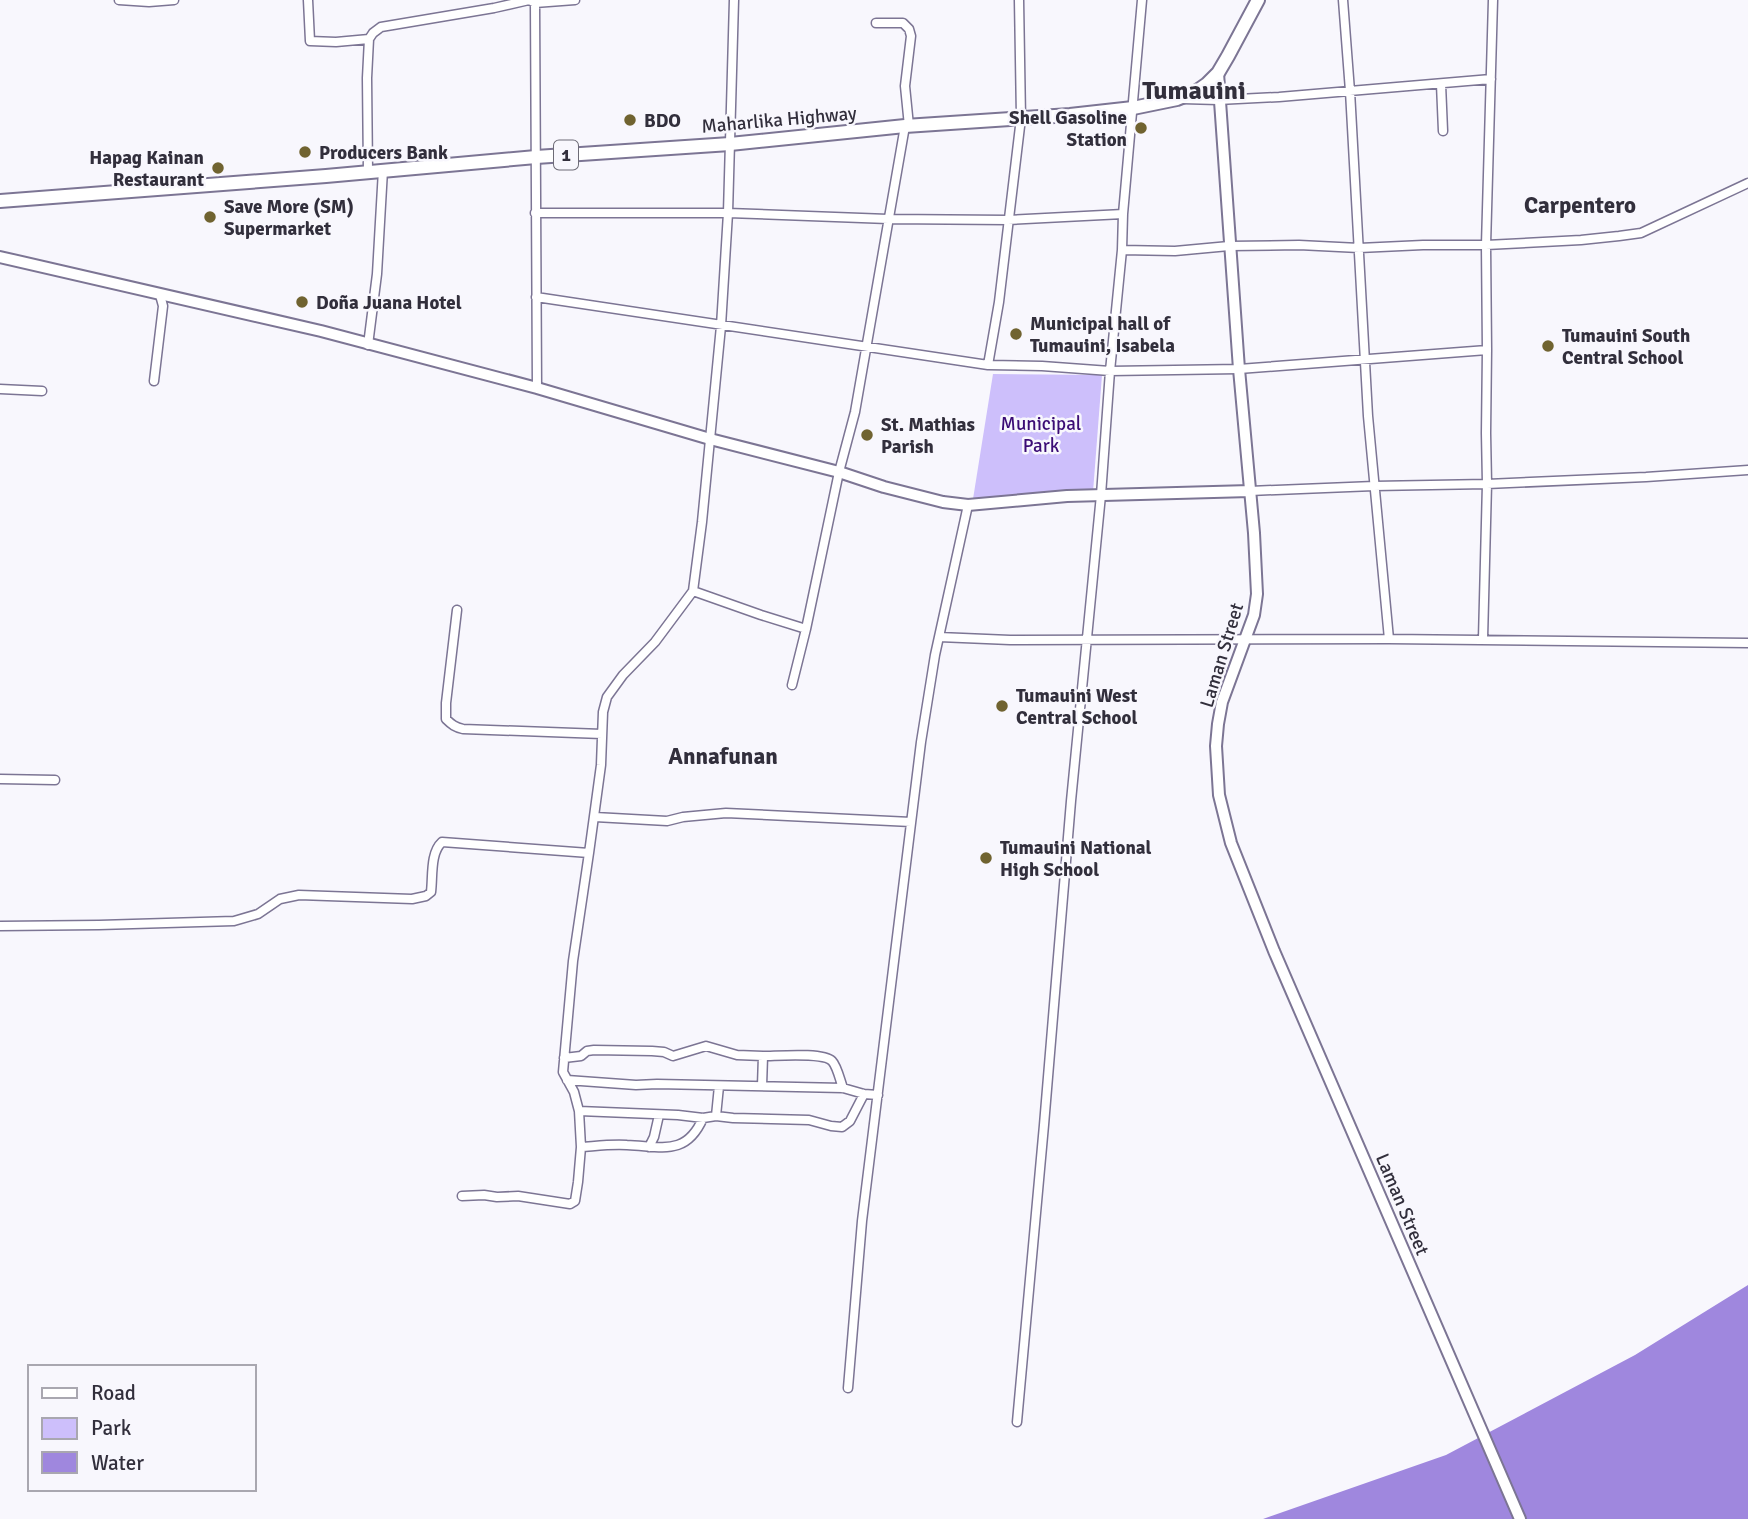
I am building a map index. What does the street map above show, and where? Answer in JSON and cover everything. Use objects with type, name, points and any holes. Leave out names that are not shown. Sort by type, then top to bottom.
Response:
[{"type":"main road","name":"Maharlika Highway","points":[[0,201],[295,179],[536,157],[730,144],[907,126],[1133,108],[1177,99],[1207,84],[1218,73],[1237,42],[1258,0]]},
{"type":"main road","name":"Laman Street","points":[[1218,73],[1257,594],[1254,615],[1222,702],[1216,746],[1219,795],[1231,843],[1274,951],[1520,1519]]},
{"type":"main road","points":[[0,257],[321,331],[537,388],[926,499],[968,505],[1066,496],[1250,491]]},
{"type":"street","points":[[119,0],[174,0]]},
{"type":"street","points":[[308,0],[310,41],[369,39]]},
{"type":"street","points":[[368,172],[367,78],[369,39],[373,33],[381,27],[531,1],[575,0]]},
{"type":"street","points":[[462,1196],[518,1196],[570,1204],[577,1194],[581,1147],[579,1111],[574,1092],[563,1072],[575,949],[594,817],[603,712],[607,697],[623,675],[655,642],[693,591],[721,326],[728,213],[734,0]]},
{"type":"street","points":[[988,365],[999,302],[1021,118],[1019,0]]},
{"type":"street","points":[[1017,1422],[1101,495],[1142,0]]},
{"type":"street","points":[[1342,0],[1350,91],[1368,416],[1389,639]]},
{"type":"street","points":[[1483,639],[1487,484],[1486,245],[1493,0]]},
{"type":"street","points":[[531,1],[536,157],[537,388]]},
{"type":"street","points":[[792,685],[855,412],[907,126],[905,86],[911,36],[909,29],[903,23],[876,23]]},
{"type":"street","points":[[1177,99],[1218,100],[1491,79]]},
{"type":"street","points":[[1441,84],[1443,131]]},
{"type":"street","points":[[368,345],[377,274],[383,170]]},
{"type":"street","points":[[1122,250],[1175,251],[1229,246],[1299,245],[1359,248],[1581,240],[1641,233],[1748,183]]},
{"type":"street","points":[[535,213],[728,213],[1008,220],[1123,214]]},
{"type":"street","points":[[155,381],[163,306],[160,295]]},
{"type":"street","points":[[536,298],[988,365],[1110,371],[1239,369],[1487,350]]},
{"type":"street","points":[[0,389],[42,391]]},
{"type":"street","points":[[1250,491],[1487,484],[1748,470]]},
{"type":"street","points":[[848,1388],[862,1221],[911,822],[939,637],[968,505]]},
{"type":"street","points":[[693,591],[806,629]]},
{"type":"street","points":[[457,610],[446,703],[446,719],[450,724],[463,729],[603,734]]},
{"type":"street","points":[[939,637],[1086,641],[1245,638],[1748,643]]},
{"type":"street","points":[[0,779],[55,780]]},
{"type":"street","points":[[594,817],[667,821],[726,813],[911,822]]},
{"type":"street","points":[[0,926],[234,921],[258,914],[280,899],[299,895],[412,899],[431,892],[437,846],[442,842],[589,853]]},
{"type":"street","points":[[564,1058],[581,1056],[594,1050],[652,1051],[673,1056],[706,1046],[737,1055],[821,1057],[831,1059],[834,1063],[843,1088]]},
{"type":"street","points":[[762,1086],[763,1056]]},
{"type":"street","points":[[567,1080],[636,1085],[843,1088],[878,1095]]},
{"type":"street","points":[[716,1116],[719,1086]]},
{"type":"street","points":[[579,1111],[809,1121],[842,1127],[850,1121],[864,1094]]},
{"type":"street","points":[[649,1147],[659,1115]]},
{"type":"street","points":[[581,1147],[607,1145],[671,1148],[691,1139],[703,1118]]},
{"type":"green space","name":"Municipal Park","points":[[993,374],[1102,375],[1093,492],[973,499]]},
{"type":"water","points":[[1748,1285],[1748,1519],[1263,1519],[1446,1455],[1635,1355]]},
{"type":"place","name":"BDO","points":[[630,120]]},
{"type":"place","name":"Shell Gasoline Station","points":[[1141,128]]},
{"type":"place","name":"Producers Bank","points":[[305,152]]},
{"type":"place","name":"Hapag Kainan Restaurant","points":[[218,168]]},
{"type":"place","name":"Save More (SM) Supermarket","points":[[210,217]]},
{"type":"place","name":"Doña Juana Hotel","points":[[302,302]]},
{"type":"place","name":"Municipal hall of Tumauini, Isabela","points":[[1016,334]]},
{"type":"place","name":"Tumauini South Central School","points":[[1548,346]]},
{"type":"place","name":"St. Mathias Parish","points":[[867,435]]},
{"type":"place","name":"Tumauini West Central School","points":[[1002,706]]},
{"type":"place","name":"Tumauini National High School","points":[[986,858]]},
{"type":"district","name":"Tumauini","points":[[1194,90]]},
{"type":"district","name":"Carpentero","points":[[1580,205]]},
{"type":"district","name":"Annafunan","points":[[723,756]]}]
